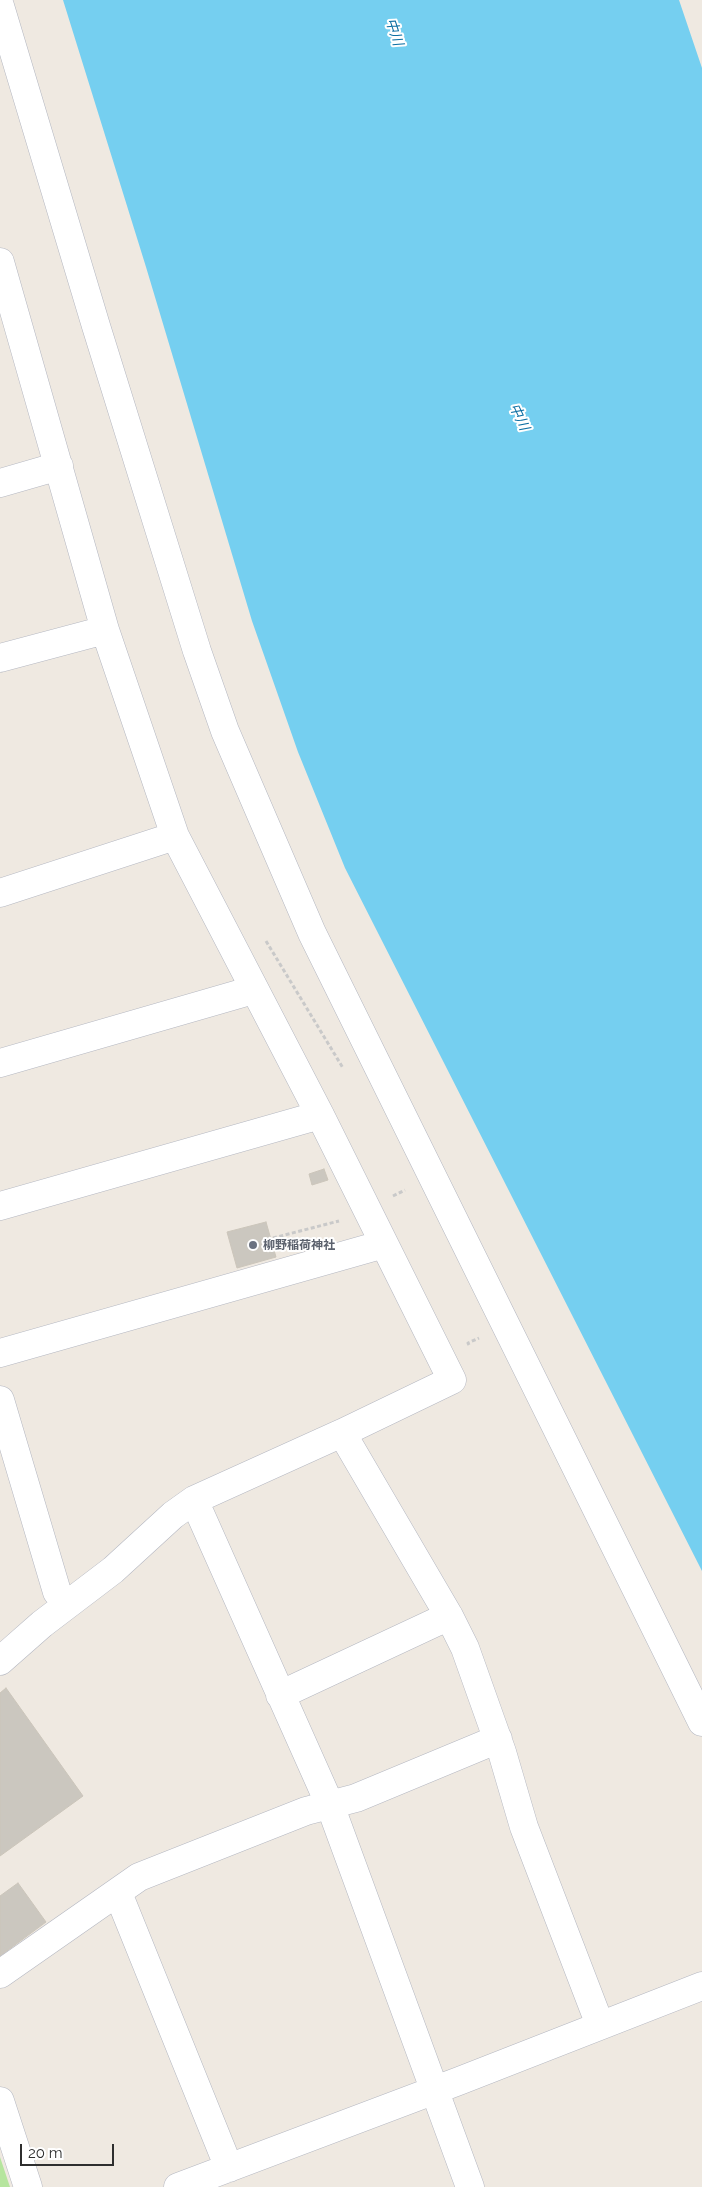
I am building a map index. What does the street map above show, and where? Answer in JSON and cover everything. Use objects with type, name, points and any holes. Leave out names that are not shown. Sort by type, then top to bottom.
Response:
[{"type":"street","points":[[0,6],[96,326],[197,651],[225,732],[312,933],[702,1722]]},
{"type":"street","points":[[0,262],[5,296],[58,466],[105,630],[175,836],[253,990],[320,1115],[452,1380],[342,1433],[194,1500],[173,1516],[114,1570],[67,1605],[0,1661]]},
{"type":"street","points":[[0,483],[58,466]]},
{"type":"street","points":[[0,658],[105,630]]},
{"type":"street","points":[[0,893],[175,836]]},
{"type":"street","points":[[0,1063],[253,990]]},
{"type":"street","points":[[0,1206],[320,1115]]},
{"type":"street","points":[[0,1353],[384,1244]]},
{"type":"street","points":[[0,1400],[4,1429],[57,1592],[67,1605]]},
{"type":"street","points":[[342,1433],[449,1616],[465,1648],[498,1739],[524,1827],[600,2025]]},
{"type":"street","points":[[194,1500],[330,1805],[470,2187]]},
{"type":"street","points":[[280,1695],[449,1616]]},
{"type":"street","points":[[0,1974],[140,1877],[306,1811],[356,1798],[498,1739]]},
{"type":"street","points":[[118,1893],[229,2168]]},
{"type":"street","points":[[178,2187],[702,1986]]},
{"type":"street","points":[[0,2100],[28,2187]]},
{"type":"path","points":[[264,938],[345,1072]]},
{"type":"path","points":[[273,1238],[368,1213]]},
{"type":"path","points":[[473,1352],[468,1344],[505,1326]]},
{"type":"green space","points":[[0,2157],[10,2187],[0,2187]]},
{"type":"water","name":"中川","points":[[63,0],[679,0],[702,68],[702,1571],[345,868],[298,752],[252,621],[146,267]]},
{"type":"building","points":[[324,1169],[328,1180],[312,1185],[309,1174]]},
{"type":"building","points":[[266,1222],[276,1257],[237,1268],[227,1232]]},
{"type":"building","points":[[6,1688],[83,1796],[0,1856],[0,1693]]},
{"type":"building","points":[[18,1883],[46,1922],[0,1956],[0,1896]]},
{"type":"place","name":"柳野稲荷神社","points":[[253,1245]]}]
